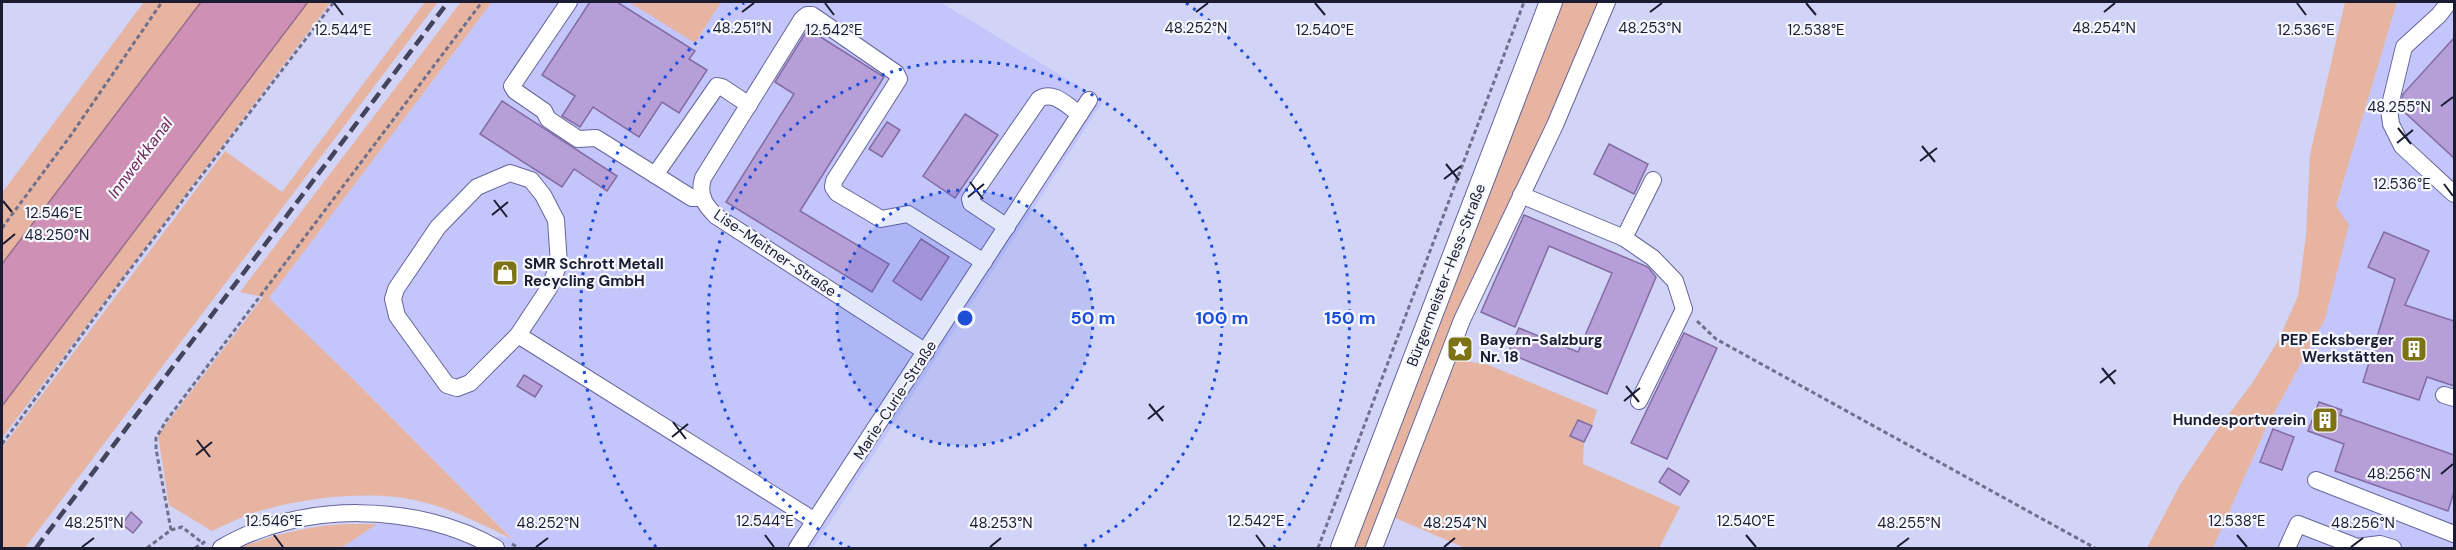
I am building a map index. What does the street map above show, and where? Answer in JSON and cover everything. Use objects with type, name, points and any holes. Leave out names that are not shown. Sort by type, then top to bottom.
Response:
[{"type":"main road","name":"Bürgermeister-Hess-Straße","points":[[1342,549],[1551,2]]},
{"type":"street","points":[[568,2],[512,86],[515,91],[544,111],[548,119],[578,139],[596,138],[692,198],[703,198]]},
{"type":"street","points":[[1374,549],[1449,360],[1462,320],[1555,125],[1607,2]]},
{"type":"street","points":[[2449,2],[2439,15],[2404,47],[2389,109],[2391,124],[2402,146],[2454,194]]},
{"type":"street","name":"Lise-Meitner-Straße","points":[[926,352],[716,216],[705,205],[701,186],[703,178],[802,19],[807,15],[812,15],[896,73],[898,79],[834,181],[833,187],[837,193],[881,219],[908,214],[984,262]]},
{"type":"street","points":[[655,175],[717,86],[753,97]]},
{"type":"street","name":"Marie-Curie-Straße","points":[[798,549],[1085,107],[1053,96],[1045,95],[1039,99],[970,199],[971,203],[1007,227]]},
{"type":"street","points":[[510,173],[531,180],[543,195],[556,220],[559,264],[549,288],[518,335],[470,382],[458,388],[447,385],[397,316],[393,299],[396,289],[438,227],[477,187],[510,173]]},
{"type":"street","points":[[1623,238],[1653,180]]},
{"type":"street","points":[[1521,195],[1623,238],[1653,258],[1675,281],[1684,309],[1639,401]]},
{"type":"street","points":[[518,335],[815,521]]},
{"type":"street","points":[[2316,480],[2454,534]]},
{"type":"street","points":[[221,549],[254,533],[285,524],[325,516],[363,513],[398,515],[435,522],[496,549]]},
{"type":"street","points":[[2287,549],[2298,524],[2356,547],[2384,547]]},
{"type":"path","points":[[2,228],[71,135],[162,2]]},
{"type":"path","points":[[2,444],[122,280],[334,2]]},
{"type":"path","points":[[171,530],[156,449],[156,438],[166,420],[482,2]]},
{"type":"path","points":[[1318,549],[1524,2]]},
{"type":"path","points":[[1684,309],[1716,339],[2095,549]]},
{"type":"path","points":[[147,549],[171,530],[182,527],[203,542],[206,549]]},
{"type":"shaded area","points":[[144,2],[201,2],[2,264],[2,193]]},
{"type":"shaded area","points":[[308,2],[331,2],[2,438],[2,406]]},
{"type":"shaded area","points":[[425,2],[438,2],[25,548],[2,548],[2,448],[225,151],[282,192]]},
{"type":"shaded area","points":[[461,2],[492,2],[269,298],[512,539],[443,508],[419,501],[382,496],[341,496],[281,505],[250,514],[212,531],[169,505],[158,435],[263,297],[240,292]]},
{"type":"shaded area","points":[[492,2],[940,2],[1103,101],[813,548],[341,548],[377,524],[418,523],[464,533],[512,538],[269,298]]},
{"type":"shaded area","points":[[629,2],[721,2],[695,43]]},
{"type":"shaded area","points":[[1562,2],[1601,2],[1370,548],[1353,548],[1522,101]]},
{"type":"shaded area","points":[[2345,2],[2397,2],[2336,206],[2349,225],[2325,319],[2267,426],[2213,548],[2147,548],[2181,483],[2251,385],[2278,341],[2298,296],[2306,235],[2310,155]]},
{"type":"shaded area","points":[[2397,2],[2454,2],[2454,548],[2213,548],[2267,426],[2325,319],[2336,206]]},
{"type":"shaded area","points":[[1456,360],[1486,364],[1597,410],[1592,426],[1578,420],[1570,436],[1584,442],[1583,464],[1680,507],[1659,548],[1465,548],[1393,517]]},
{"type":"shaded area","points":[[347,524],[377,524],[341,548],[239,548],[292,532]]},
{"type":"water","name":"Innwerkkanal","points":[[201,2],[308,2],[2,406],[2,264]]},
{"type":"building","points":[[590,2],[617,2],[695,51],[689,59],[707,70],[679,113],[662,102],[639,137],[593,107],[580,127],[562,116],[575,96],[542,75]]},
{"type":"building","points":[[808,29],[884,77],[800,211],[889,264],[872,292],[726,202],[794,94],[775,82]]},
{"type":"building","points":[[2454,38],[2454,158],[2400,108],[2403,94]]},
{"type":"building","points":[[502,101],[617,176],[607,191],[574,169],[562,187],[480,134]]},
{"type":"building","points":[[965,114],[998,135],[955,198],[923,176]]},
{"type":"building","points":[[887,122],[900,130],[882,157],[869,149]]},
{"type":"building","points":[[1609,144],[1648,164],[1634,194],[1594,174]]},
{"type":"building","points":[[1524,215],[1648,267],[1656,277],[1607,394],[1508,353],[1519,328],[1578,352],[1612,273],[1549,246],[1515,327],[1481,312]]},
{"type":"building","name":"PEP Ecksberger Werkstätten","points":[[2384,232],[2429,251],[2405,305],[2454,321],[2454,386],[2427,377],[2419,400],[2363,382],[2395,279],[2368,267]]},
{"type":"building","points":[[921,239],[949,257],[921,300],[893,281]]},
{"type":"building","points":[[1684,333],[1717,348],[1667,459],[1631,443]]},
{"type":"building","points":[[524,375],[542,386],[535,397],[517,386]]},
{"type":"building","points":[[2319,402],[2342,410],[2340,415],[2454,455],[2454,492],[2448,511],[2335,471],[2344,444],[2308,431]]},
{"type":"building","points":[[1578,420],[1592,426],[1584,442],[1570,436]]},
{"type":"building","points":[[2273,429],[2294,437],[2282,470],[2260,462]]},
{"type":"building","points":[[1668,468],[1689,481],[1680,495],[1659,482]]},
{"type":"building","points":[[131,512],[142,522],[133,533],[122,524]]},
{"type":"railway","points":[[36,548],[448,2]]},
{"type":"place","name":"SMR Schrott Metall Recycling GmbH","points":[[505,273]]},
{"type":"place","name":"Bayern-Salzburg Nr. 18","points":[[1460,349]]},
{"type":"place","name":"PEP Ecksberger Werkstätten","points":[[2414,349]]},
{"type":"place","name":"Hundesportverein","points":[[2325,420]]}]
